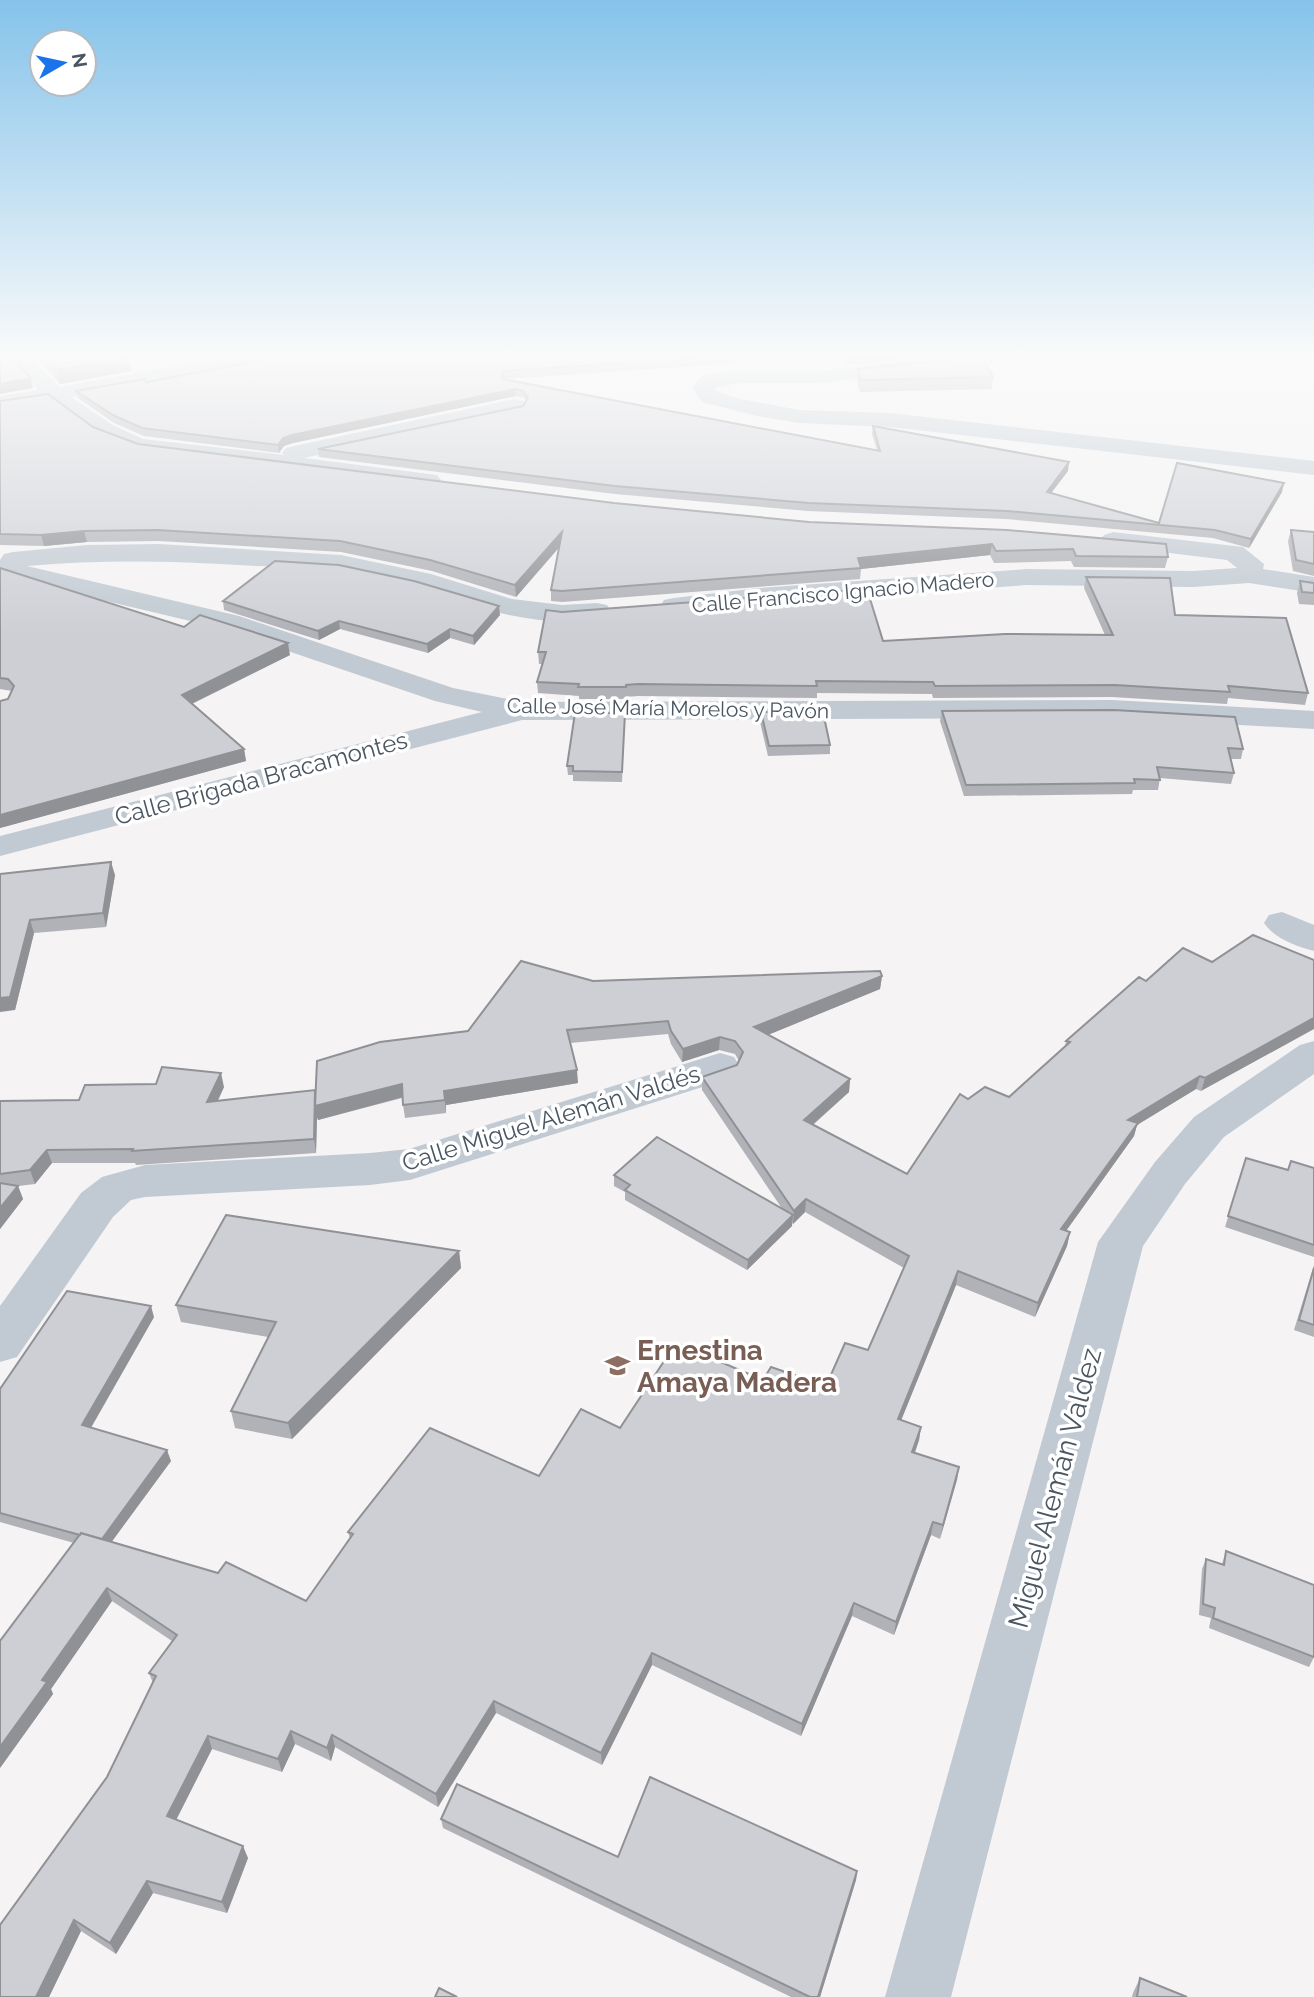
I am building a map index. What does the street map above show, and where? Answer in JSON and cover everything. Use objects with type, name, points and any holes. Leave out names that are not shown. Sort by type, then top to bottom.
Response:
[{"type":"street","points":[[169,448],[453,483]]},
{"type":"street","points":[[265,459],[316,448]]},
{"type":"street","points":[[1139,448],[1314,468]]},
{"type":"street","points":[[1089,538],[1234,553],[1251,564],[1249,575]]},
{"type":"street","name":"Calle Francisco Ignacio Madero","points":[[0,562],[87,553],[159,552],[341,563],[422,580],[509,607],[562,613],[1027,577],[1193,579],[1249,575],[1314,585]]},
{"type":"street","name":"Calle José María Morelos y Pavón","points":[[0,568],[229,622],[446,695],[522,711],[1112,709],[1314,720]]},
{"type":"street","name":"Calle Brigada Bracamontes","points":[[0,846],[522,711]]},
{"type":"street","points":[[1282,923],[1314,940]]},
{"type":"street","name":"Miguel Alemán Valdez","points":[[918,1997],[1121,1242],[1170,1174],[1209,1127],[1314,1054]]},
{"type":"street","name":"Calle Miguel Alemán Valdés","points":[[0,1343],[97,1205],[117,1188],[145,1181],[370,1169],[410,1164],[720,1066]]},
{"type":"building","points":[[0,448],[172,448],[614,503],[809,522],[1007,530],[1166,544],[1168,557],[1076,556],[1073,549],[996,551],[992,544],[858,558],[861,568],[562,591],[551,590],[562,532],[515,585],[430,560],[340,541],[157,530],[0,534]]},
{"type":"building","points":[[865,448],[880,451],[879,448],[994,448],[1069,462],[1047,492],[1159,523],[1177,463],[1284,483],[1251,539],[1215,530],[1007,511],[809,503],[615,486],[318,449]]},
{"type":"building","points":[[1291,530],[1314,532],[1314,564],[1296,560]]},
{"type":"building","points":[[275,561],[339,565],[414,581],[499,606],[473,636],[450,629],[427,644],[339,621],[318,631],[223,601]]},
{"type":"building","points":[[0,568],[184,627],[200,615],[288,643],[182,695],[244,749],[0,815],[0,701],[8,699],[14,686],[8,679],[0,678]]},
{"type":"building","points":[[1086,577],[1170,578],[1175,615],[1286,618],[1308,693],[1228,686],[1230,692],[1115,685],[935,686],[933,682],[816,681],[817,686],[638,684],[626,687],[578,687],[579,684],[537,682],[546,652],[538,652],[546,610],[562,612],[867,589],[883,641],[1005,634],[1113,635]]},
{"type":"building","points":[[1300,581],[1314,583],[1314,593],[1302,592]]},
{"type":"building","points":[[1114,710],[1235,717],[1243,749],[1228,748],[1234,773],[1157,767],[1160,780],[1134,779],[1135,783],[966,785],[942,711]]},
{"type":"building","points":[[761,712],[823,712],[830,745],[769,746]]},
{"type":"building","points":[[575,713],[625,713],[622,772],[573,771],[573,766],[567,766]]},
{"type":"building","points":[[111,862],[103,913],[30,920],[10,997],[0,998],[0,874]]},
{"type":"building","points":[[1253,935],[1314,960],[1314,1018],[1205,1078],[1200,1076],[1128,1120],[1138,1123],[1061,1229],[1070,1232],[1038,1303],[958,1271],[898,1419],[921,1427],[912,1452],[959,1467],[943,1525],[933,1522],[896,1622],[854,1603],[802,1724],[652,1653],[601,1753],[494,1701],[436,1794],[332,1735],[327,1748],[291,1731],[278,1759],[208,1736],[167,1816],[243,1846],[222,1902],[147,1881],[110,1943],[74,1920],[36,1997],[0,1997],[0,1925],[107,1777],[156,1676],[149,1673],[177,1635],[107,1588],[42,1680],[47,1682],[0,1747],[0,1641],[81,1533],[218,1573],[226,1562],[306,1601],[353,1534],[348,1532],[430,1428],[539,1476],[581,1409],[620,1428],[676,1343],[763,1380],[771,1367],[826,1386],[845,1343],[868,1350],[909,1256],[806,1199],[794,1211],[702,1077],[737,1065],[743,1052],[735,1041],[720,1037],[683,1049],[668,1021],[567,1030],[577,1070],[444,1091],[445,1100],[403,1105],[402,1084],[315,1106],[317,1061],[380,1042],[468,1031],[521,961],[593,981],[880,971],[882,976],[754,1027],[850,1079],[804,1120],[907,1174],[960,1094],[968,1099],[985,1087],[1009,1097],[1070,1042],[1066,1041],[1139,977],[1146,981],[1183,948],[1212,962]]},
{"type":"building","points":[[162,1067],[221,1073],[207,1102],[315,1090],[314,1139],[132,1151],[133,1149],[47,1150],[30,1170],[0,1174],[0,1101],[79,1100],[85,1085],[156,1084]]},
{"type":"building","points":[[657,1137],[793,1215],[748,1260],[625,1190],[630,1185],[614,1175]]},
{"type":"building","points":[[1246,1158],[1288,1170],[1291,1161],[1314,1168],[1314,1245],[1228,1216]]},
{"type":"building","points":[[0,1183],[18,1186],[0,1208]]},
{"type":"building","points":[[226,1215],[459,1251],[288,1423],[231,1411],[276,1322],[176,1305]]},
{"type":"building","points":[[1314,1268],[1314,1325],[1299,1320]]},
{"type":"building","points":[[67,1291],[151,1306],[82,1425],[167,1450],[102,1539],[0,1513],[0,1389]]},
{"type":"building","points":[[1226,1551],[1314,1585],[1314,1657],[1213,1618],[1215,1608],[1203,1604],[1206,1559],[1224,1565]]},
{"type":"building","points":[[650,1777],[857,1871],[818,1997],[810,1997],[441,1819],[457,1784],[618,1857]]},
{"type":"building","points":[[1140,1978],[1187,1997],[1137,1997]]},
{"type":"building","points":[[439,1988],[457,1997],[435,1997]]},
{"type":"place","name":"Ernestina Amaya Madera","points":[[617,1366]]}]
